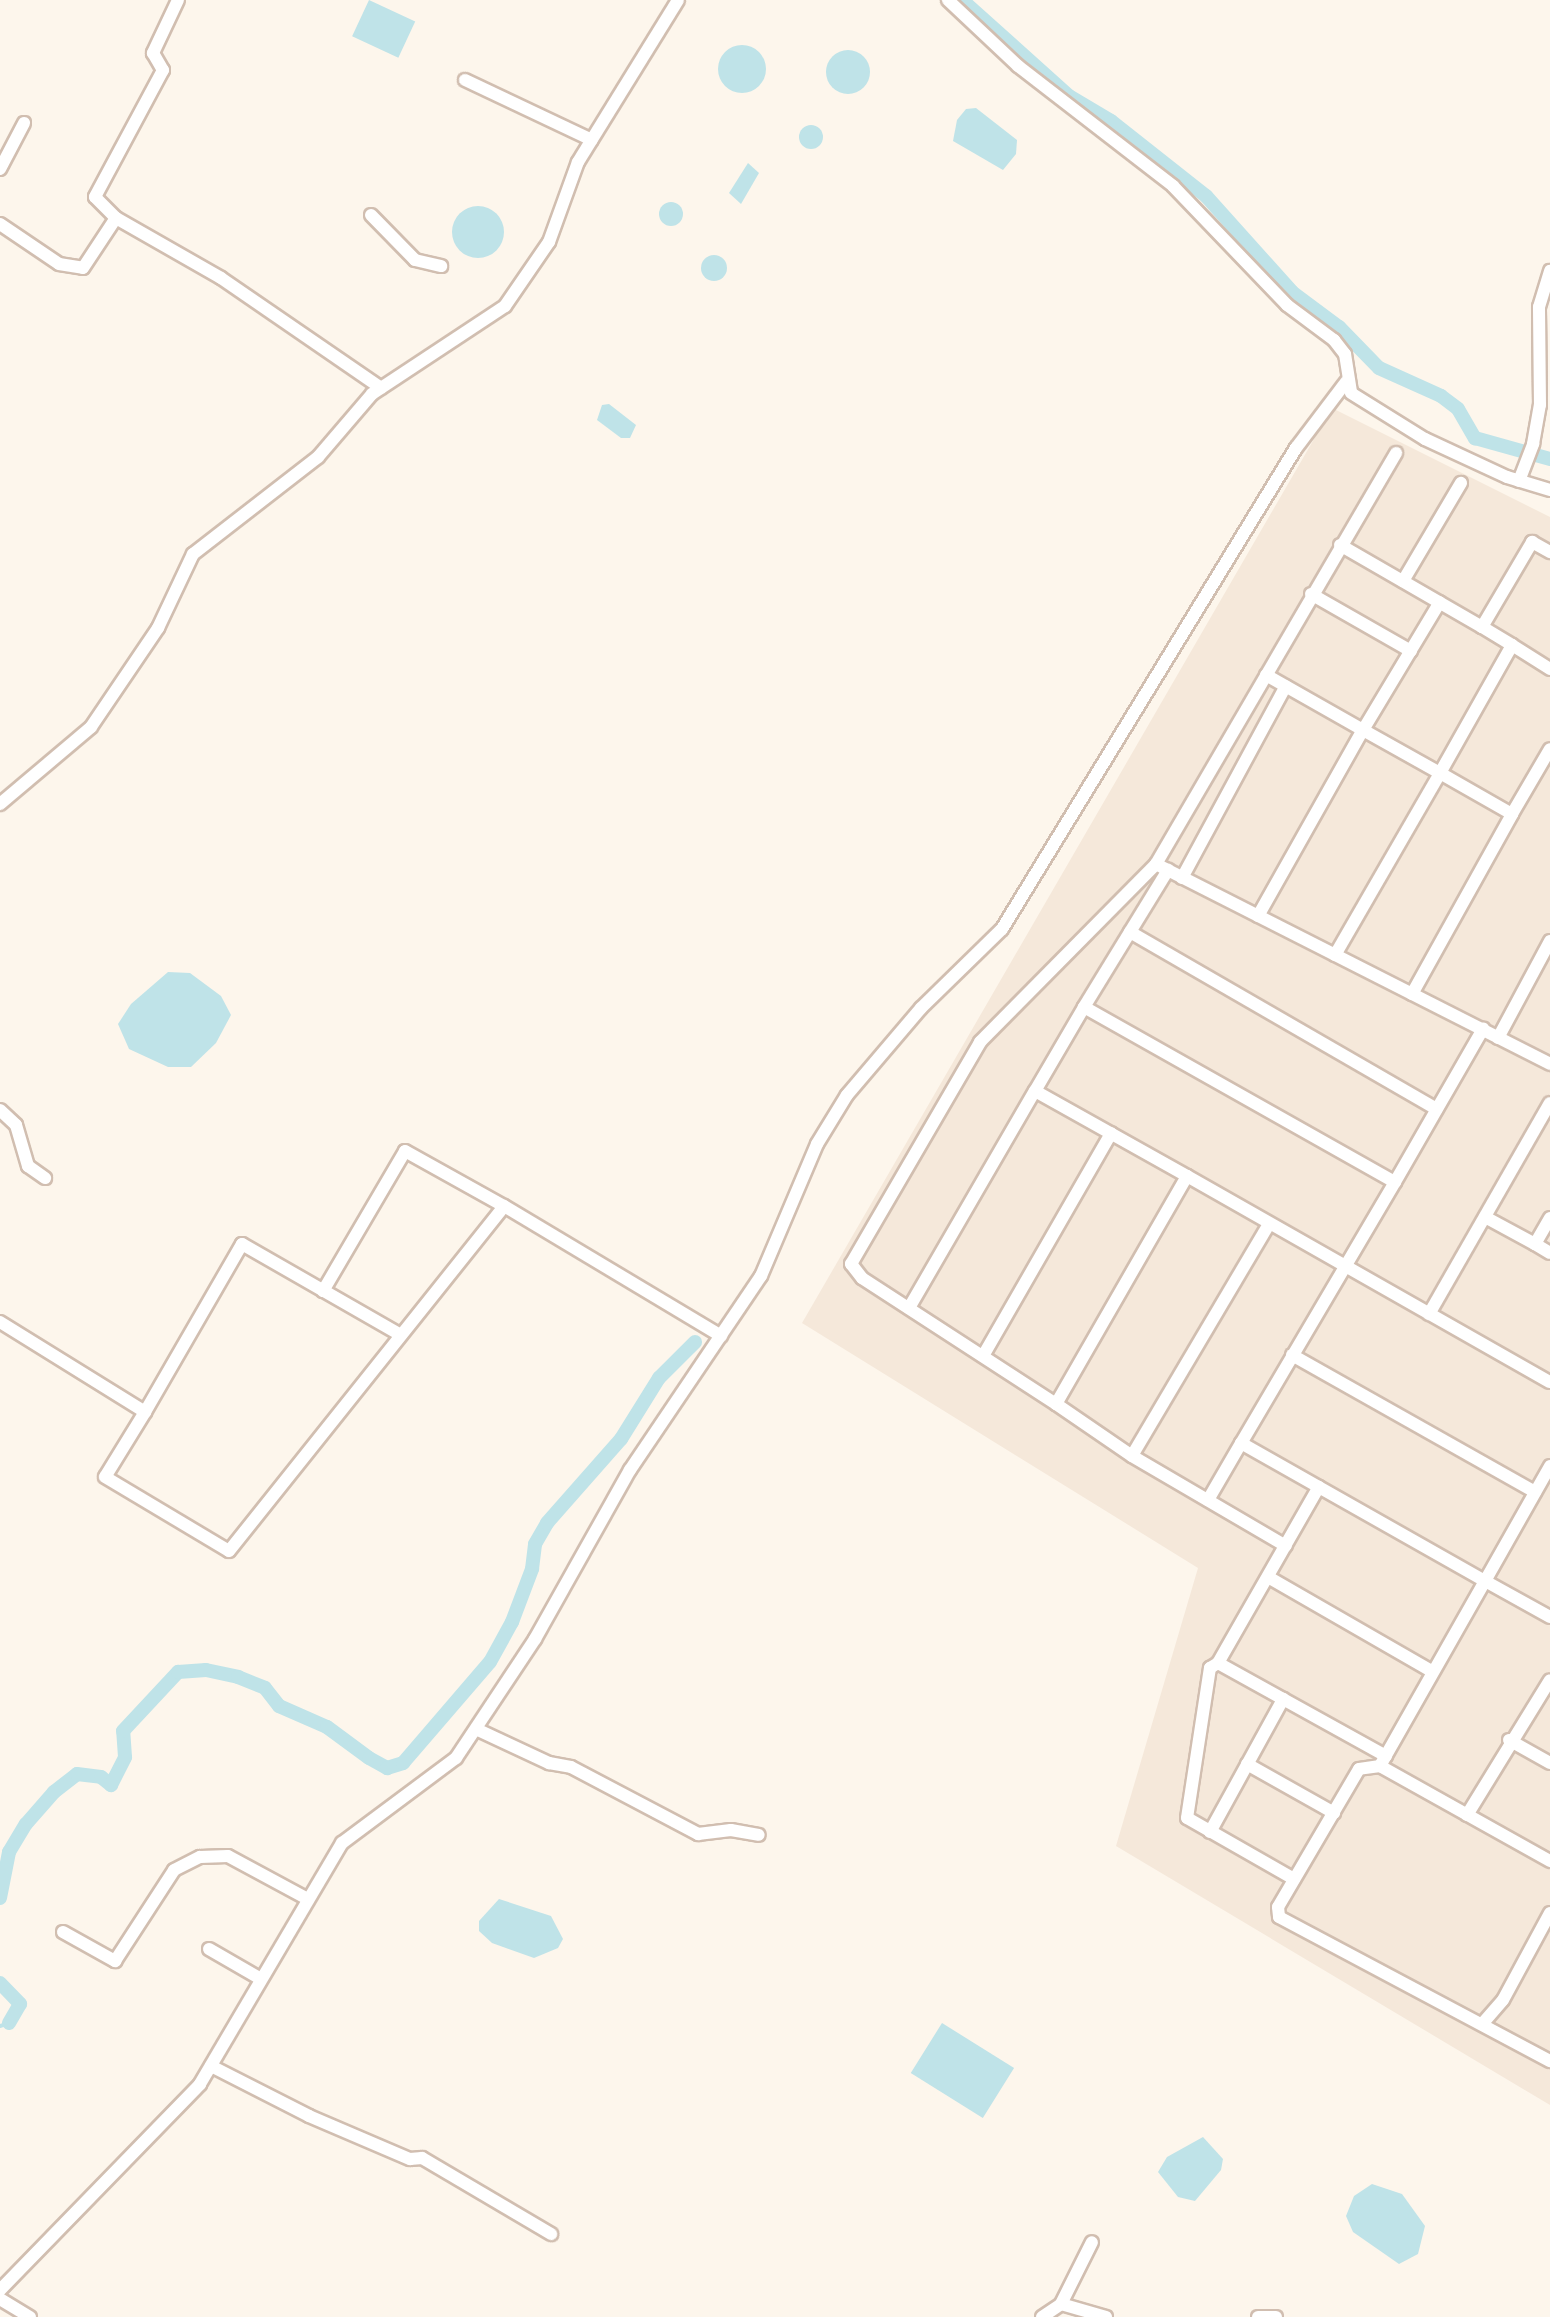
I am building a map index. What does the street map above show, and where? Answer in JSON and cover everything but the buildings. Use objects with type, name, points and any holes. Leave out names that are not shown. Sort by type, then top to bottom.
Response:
[{"type":"street","points":[[178,0],[153,53],[163,70],[95,197],[116,218],[221,278],[381,388]]},
{"type":"street","points":[[0,804],[91,727],[158,628],[193,554],[318,457],[381,388],[505,306],[549,242],[578,162],[678,0]]},
{"type":"street","points":[[30,2317],[1,2290],[211,2066],[306,1898],[342,1843],[456,1758],[535,1639],[630,1470],[761,1276],[817,1144],[847,1095],[921,1008],[1002,929],[1296,448],[1346,382],[1345,354],[1334,340],[1287,305],[1173,186],[1018,66],[948,0]]},
{"type":"street","points":[[465,80],[592,140]]},
{"type":"street","points":[[0,169],[24,123]]},
{"type":"street","points":[[371,215],[415,260],[441,266]]},
{"type":"street","points":[[0,224],[59,264],[83,268],[116,218]]},
{"type":"street","points":[[1519,481],[1533,444],[1540,405],[1539,307],[1550,271]]},
{"type":"street","points":[[1346,382],[1371,408],[1425,439],[1519,481],[1550,490]]},
{"type":"street","points":[[909,1308],[1130,932],[1266,675],[1396,453]]},
{"type":"street","points":[[1403,581],[1461,483]]},
{"type":"street","points":[[1482,627],[1532,542],[1550,552]]},
{"type":"street","points":[[1340,545],[1550,669]]},
{"type":"street","points":[[1311,594],[1411,651]]},
{"type":"street","points":[[1258,916],[1363,730],[1440,602]]},
{"type":"street","points":[[1335,955],[1512,645]]},
{"type":"street","points":[[1266,675],[1512,814]]},
{"type":"street","points":[[1182,878],[1286,686]]},
{"type":"street","points":[[1412,994],[1550,749]]},
{"type":"street","points":[[1162,867],[1550,1064]]},
{"type":"street","points":[[1162,867],[980,1042],[853,1259],[853,1271],[1132,1456],[1286,1546]]},
{"type":"street","points":[[1130,932],[1437,1109]]},
{"type":"street","points":[[1498,1038],[1550,941]]},
{"type":"street","points":[[1084,1007],[1395,1182]]},
{"type":"street","points":[[1208,1500],[1483,1029]]},
{"type":"street","points":[[1035,1091],[1550,1382]]},
{"type":"street","points":[[1429,1314],[1550,1103]]},
{"type":"street","points":[[0,1110],[16,1125],[28,1166],[45,1178]]},
{"type":"street","points":[[983,1356],[1111,1133]]},
{"type":"street","points":[[323,1291],[405,1151],[504,1206],[721,1336]]},
{"type":"street","points":[[1056,1404],[1187,1176]]},
{"type":"street","points":[[401,1335],[242,1244],[105,1477],[229,1551],[504,1206]]},
{"type":"street","points":[[1485,1217],[1550,1253]]},
{"type":"street","points":[[1535,1244],[1550,1218]]},
{"type":"street","points":[[1132,1456],[1269,1224]]},
{"type":"street","points":[[0,1322],[145,1412]]},
{"type":"street","points":[[1292,1355],[1535,1492]]},
{"type":"street","points":[[1241,1443],[1550,1617]]},
{"type":"street","points":[[1550,1466],[1383,1761],[1359,1769],[1278,1907],[1279,1917],[1550,2061]]},
{"type":"street","points":[[1294,1879],[1210,1832],[1186,1814],[1210,1668],[1218,1663],[1319,1487]]},
{"type":"street","points":[[1268,1577],[1433,1672]]},
{"type":"street","points":[[1218,1663],[1283,1699],[1467,1815],[1550,1861]]},
{"type":"street","points":[[1467,1815],[1509,1740],[1550,1680]]},
{"type":"street","points":[[1210,1832],[1283,1699]]},
{"type":"street","points":[[476,1729],[549,1763],[571,1767],[698,1834],[731,1830],[759,1835]]},
{"type":"street","points":[[1509,1740],[1550,1763]]},
{"type":"street","points":[[1247,1764],[1334,1813]]},
{"type":"street","points":[[63,1932],[115,1961],[174,1870],[200,1857],[228,1856],[306,1898]]},
{"type":"street","points":[[1483,2023],[1503,2000],[1550,1913]]},
{"type":"street","points":[[209,1949],[261,1979]]},
{"type":"street","points":[[211,2066],[309,2116],[410,2159],[417,2156],[551,2234]]},
{"type":"street","points":[[1042,2317],[1061,2304],[1092,2242]]},
{"type":"street","points":[[1061,2304],[1106,2317]]},
{"type":"street","points":[[1258,2317],[1276,2317]]},
{"type":"shaded area","points":[[1332,408],[1550,517],[1550,2105],[1116,1846],[1198,1568],[802,1323]]},
{"type":"water","points":[[369,0],[415,22],[398,58],[352,36]]},
{"type":"water","points":[[742,45],[759,52],[766,69],[759,86],[742,93],[725,86],[718,69],[725,52]]},
{"type":"water","points":[[848,50],[863,57],[870,72],[863,87],[848,94],[833,87],[826,72],[833,57]]},
{"type":"water","points":[[976,108],[1017,140],[1016,154],[1003,170],[953,141],[957,120],[966,109]]},
{"type":"water","points":[[811,125],[819,129],[823,137],[819,145],[811,149],[803,145],[799,137],[803,129]]},
{"type":"water","points":[[748,163],[759,173],[741,204],[729,193]]},
{"type":"water","points":[[671,202],[679,206],[683,214],[679,222],[671,226],[663,222],[659,214],[663,206]]},
{"type":"water","points":[[478,206],[497,213],[504,232],[497,251],[478,258],[459,251],[452,232],[459,213]]},
{"type":"water","points":[[714,255],[723,259],[727,268],[723,277],[714,281],[705,277],[701,268],[705,259]]},
{"type":"water","points":[[609,404],[636,425],[630,438],[621,438],[597,420],[602,405]]},
{"type":"water","points":[[168,972],[190,973],[221,996],[231,1015],[216,1043],[191,1067],[168,1067],[129,1049],[118,1024],[131,1004]]},
{"type":"water","points":[[499,1899],[551,1916],[563,1939],[558,1948],[534,1958],[492,1943],[479,1931],[479,1921]]},
{"type":"water","points":[[942,2023],[1014,2068],[983,2118],[911,2073]]},
{"type":"water","points":[[1203,2137],[1223,2159],[1221,2170],[1195,2201],[1178,2197],[1158,2172],[1167,2157]]},
{"type":"water","points":[[1372,2184],[1402,2194],[1425,2226],[1418,2254],[1399,2264],[1353,2232],[1346,2216],[1354,2196]]},
{"type":"waterway","points":[[962,0],[1069,96],[1111,121],[1206,196],[1292,292],[1339,327],[1379,368],[1441,396],[1458,409],[1475,438],[1550,459]]},
{"type":"waterway","points":[[0,1898],[9,1852],[26,1824],[54,1792],[77,1774],[101,1777],[111,1785],[125,1757],[123,1731],[178,1672],[206,1670],[238,1677],[265,1688],[279,1706],[327,1727],[387,1768],[403,1763],[490,1662],[512,1622],[532,1569],[535,1544],[547,1523],[621,1439],[659,1378],[695,1342]]},
{"type":"waterway","points":[[0,1983],[20,2004],[9,2023]]},
{"type":"waterway","points":[[0,2026],[9,2023]]}]
